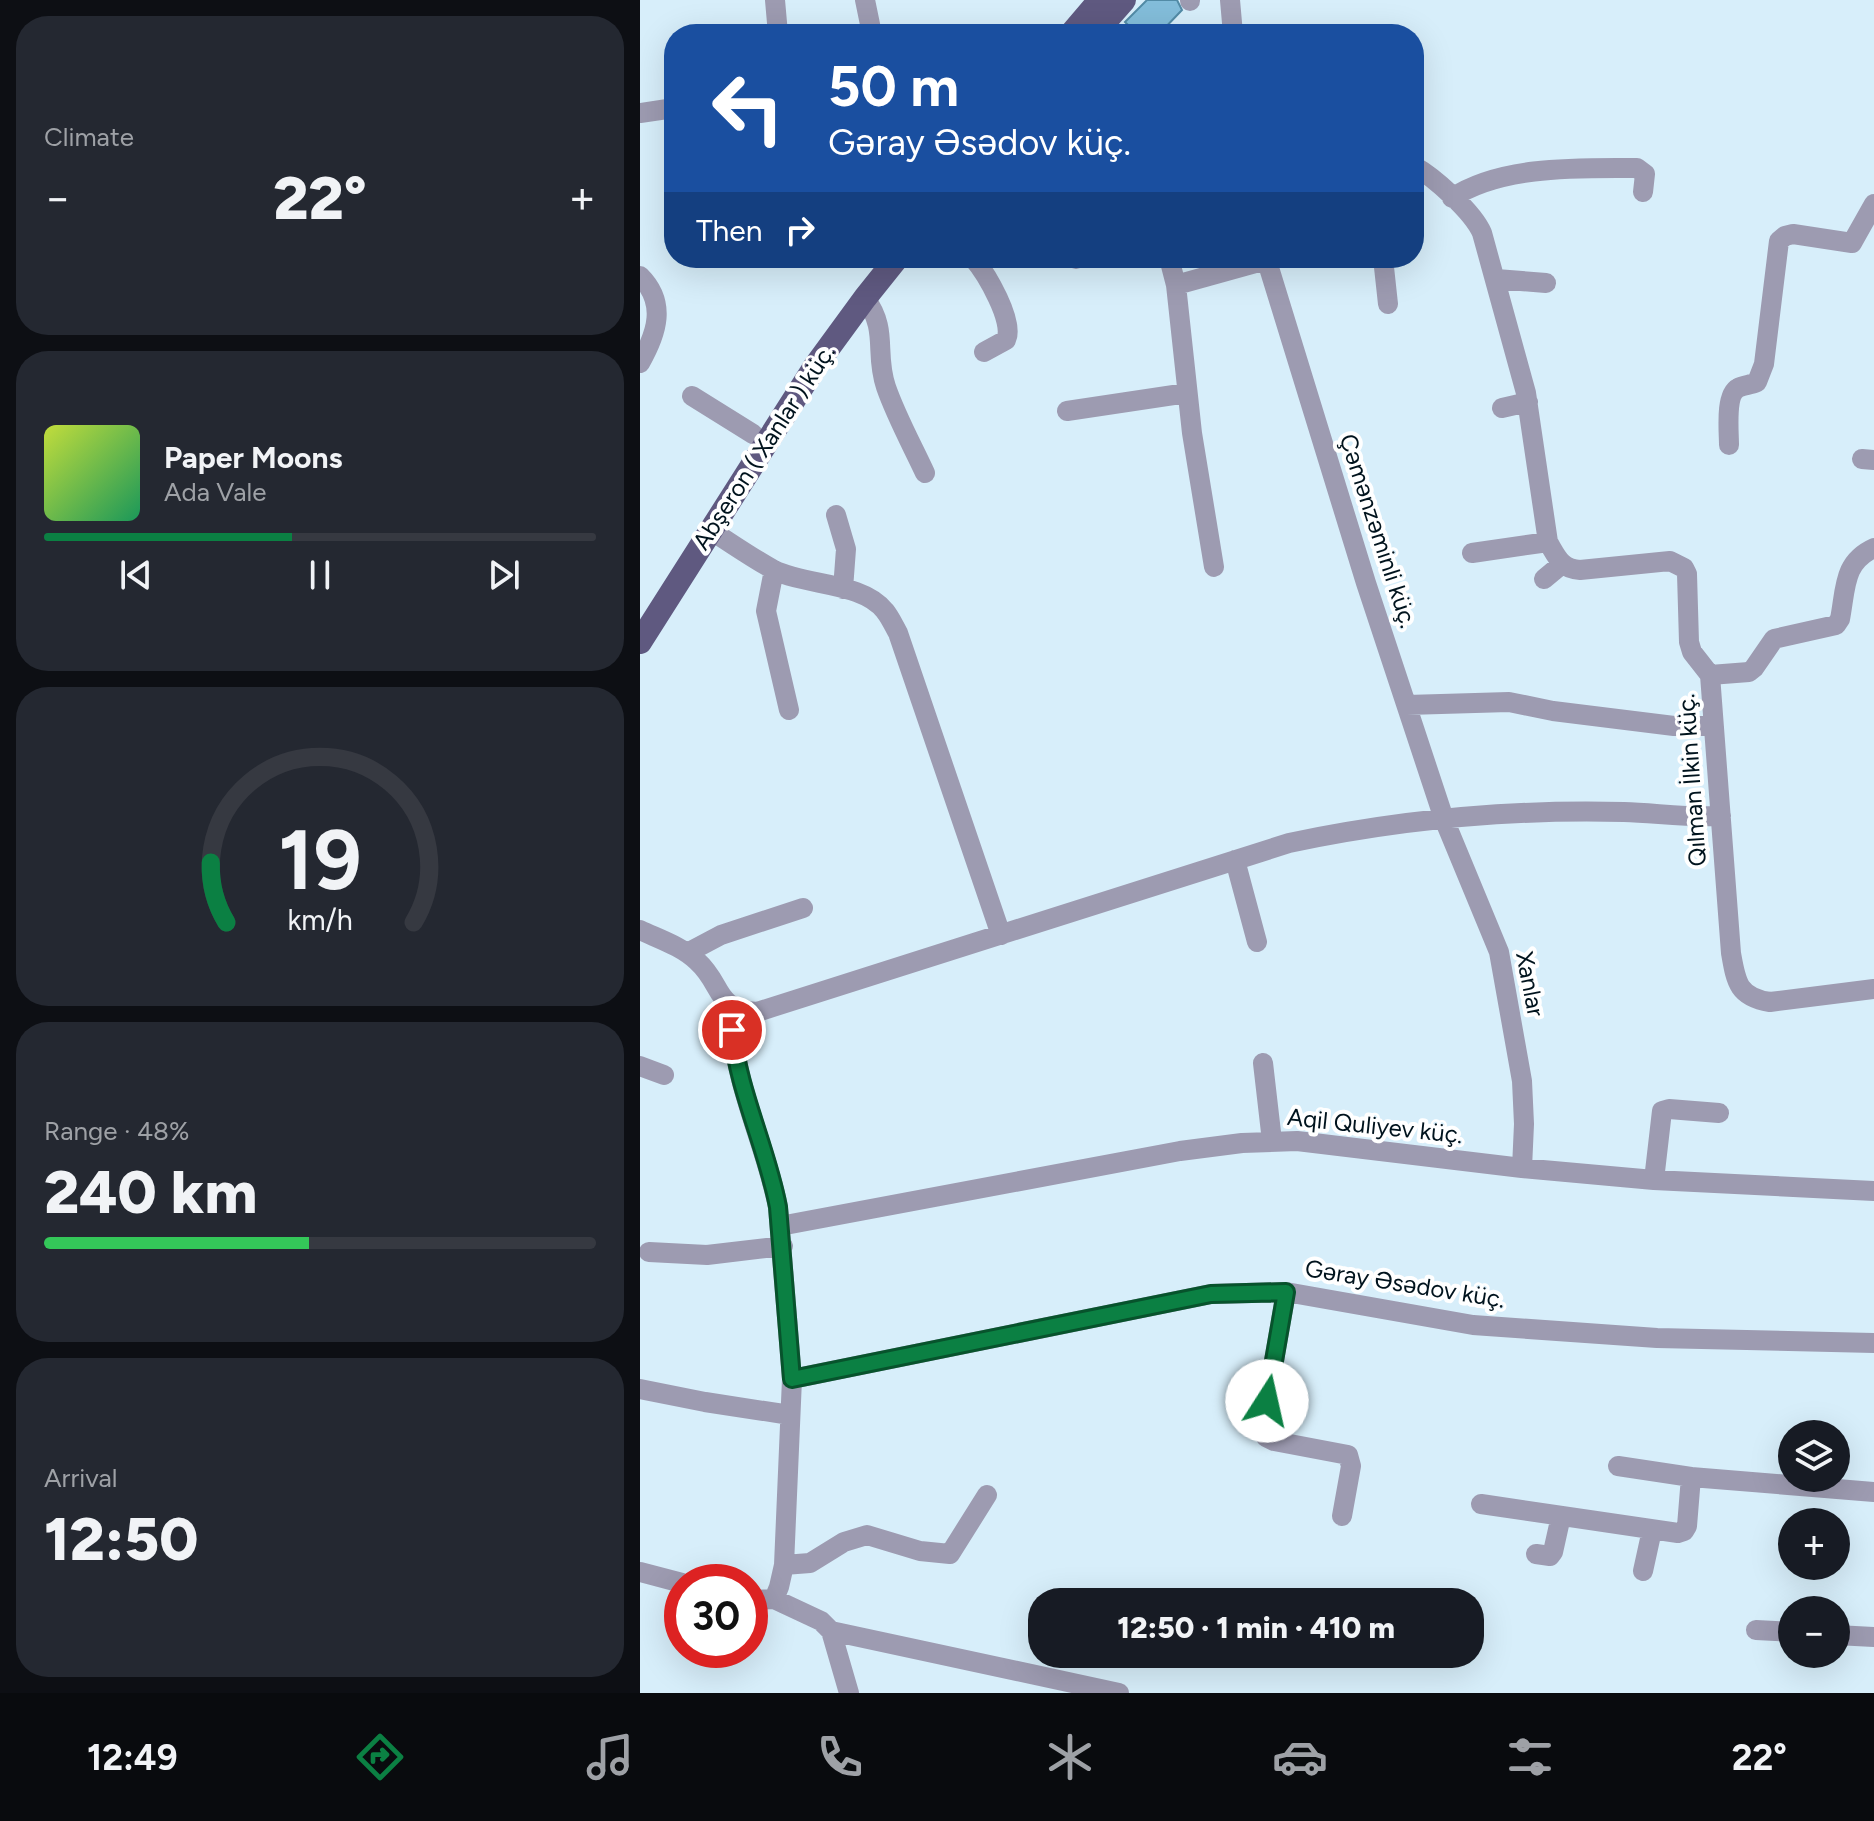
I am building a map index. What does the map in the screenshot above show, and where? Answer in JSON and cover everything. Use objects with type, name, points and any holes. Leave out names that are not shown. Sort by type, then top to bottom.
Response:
[{"type":"main road","points":[[1080,24],[1100,0]]},
{"type":"main road","points":[[1103,24],[1124,0]]},
{"type":"main road","points":[[640,612],[703,525],[753,434],[823,330],[870,268]]},
{"type":"main road","name":"Abşeron ( Xanlar ) küç.","points":[[640,642],[703,525],[889,268]]},
{"type":"street","points":[[775,0],[777,24]]},
{"type":"street","points":[[865,0],[870,24]]},
{"type":"street","points":[[1230,0],[1232,24]]},
{"type":"street","points":[[640,113],[664,109]]},
{"type":"street","points":[[1452,198],[1477,185],[1553,169],[1637,168],[1645,174],[1643,192]]},
{"type":"street","points":[[1424,174],[1479,227],[1496,279],[1528,402],[1548,542],[1562,564],[1544,579]]},
{"type":"street","points":[[1729,445],[1732,393],[1736,388],[1757,382],[1764,364],[1779,241],[1793,234],[1852,243],[1874,204]]},
{"type":"street","points":[[980,268],[988,279],[1008,328],[1006,340],[984,352]]},
{"type":"street","points":[[1172,268],[1203,511],[1214,567]]},
{"type":"street","points":[[1176,285],[1235,268]]},
{"type":"street","name":"Çəmənzəminli küç.","points":[[1269,268],[1444,819]]},
{"type":"street","points":[[1384,268],[1388,304]]},
{"type":"street","points":[[640,276],[655,294],[658,314],[656,333],[640,363]]},
{"type":"street","points":[[1496,279],[1546,283]]},
{"type":"street","points":[[865,298],[876,314],[886,387],[925,473]]},
{"type":"street","points":[[1067,411],[1187,393]]},
{"type":"street","points":[[692,396],[753,434]]},
{"type":"street","points":[[1502,408],[1528,402]]},
{"type":"street","points":[[836,515],[846,549],[843,589]]},
{"type":"street","points":[[703,525],[774,570],[843,589],[875,601],[886,611],[898,633],[1001,935]]},
{"type":"street","points":[[1472,553],[1548,542]]},
{"type":"street","points":[[1710,675],[1749,672],[1774,639],[1836,625],[1854,560],[1874,548]]},
{"type":"street","name":"Qılman İlkin küç.","points":[[1562,564],[1580,570],[1670,561],[1684,568],[1689,581],[1692,652],[1710,675],[1731,953],[1735,977],[1744,993],[1756,1000],[1770,1002],[1874,989]]},
{"type":"street","points":[[774,570],[766,611],[789,710]]},
{"type":"street","points":[[1407,705],[1509,702],[1629,721],[1693,728],[1714,726]]},
{"type":"street","points":[[640,930],[687,953],[705,970],[732,1008],[757,1012],[1289,843],[1444,819],[1600,812],[1721,816]]},
{"type":"street","name":"Xanlar","points":[[1444,819],[1499,952],[1522,1081],[1522,1168]]},
{"type":"street","points":[[1235,860],[1257,942]]},
{"type":"street","points":[[687,953],[721,935],[803,908]]},
{"type":"street","points":[[732,1008],[733,1048],[773,1181],[782,1236],[792,1379],[784,1565],[774,1599]]},
{"type":"street","points":[[1263,1063],[1272,1141]]},
{"type":"street","points":[[640,1066],[664,1075]]},
{"type":"street","points":[[1654,1180],[1662,1111],[1719,1113]]},
{"type":"street","name":"Aqil Quliyev küç.","points":[[649,1252],[707,1255],[782,1236],[1180,1151],[1272,1141],[1297,1141],[1522,1168],[1654,1180],[1874,1191]]},
{"type":"street","points":[[1286,1292],[1262,1429],[1266,1437],[1274,1441],[1348,1455],[1351,1466],[1342,1516]]},
{"type":"street","name":"Gəray Əsədov küç.","points":[[792,1379],[1211,1294],[1286,1292],[1473,1325],[1657,1338],[1874,1343]]},
{"type":"street","points":[[640,1389],[790,1415]]},
{"type":"street","points":[[1618,1466],[1691,1477],[1874,1492]]},
{"type":"street","points":[[1481,1504],[1678,1533],[1684,1531],[1691,1477]]},
{"type":"street","points":[[784,1565],[810,1563],[844,1542],[867,1535],[920,1551],[950,1554],[987,1495]]},
{"type":"street","points":[[1536,1554],[1550,1556],[1553,1552],[1561,1516]]},
{"type":"street","points":[[1643,1571],[1652,1530]]},
{"type":"street","points":[[640,1572],[664,1578]]},
{"type":"street","points":[[768,1599],[774,1599],[821,1621],[831,1631],[849,1693]]},
{"type":"street","points":[[1756,1630],[1778,1631]]},
{"type":"street","points":[[831,1631],[1119,1693]]},
{"type":"street","points":[[1850,1636],[1874,1637]]},
{"type":"building","points":[[1147,0],[1177,0],[1182,10],[1169,24],[1125,22]]},
{"type":"route","points":[[732,1030],[733,1048],[778,1207],[792,1379],[1211,1294],[1286,1292],[1267,1401]]}]
